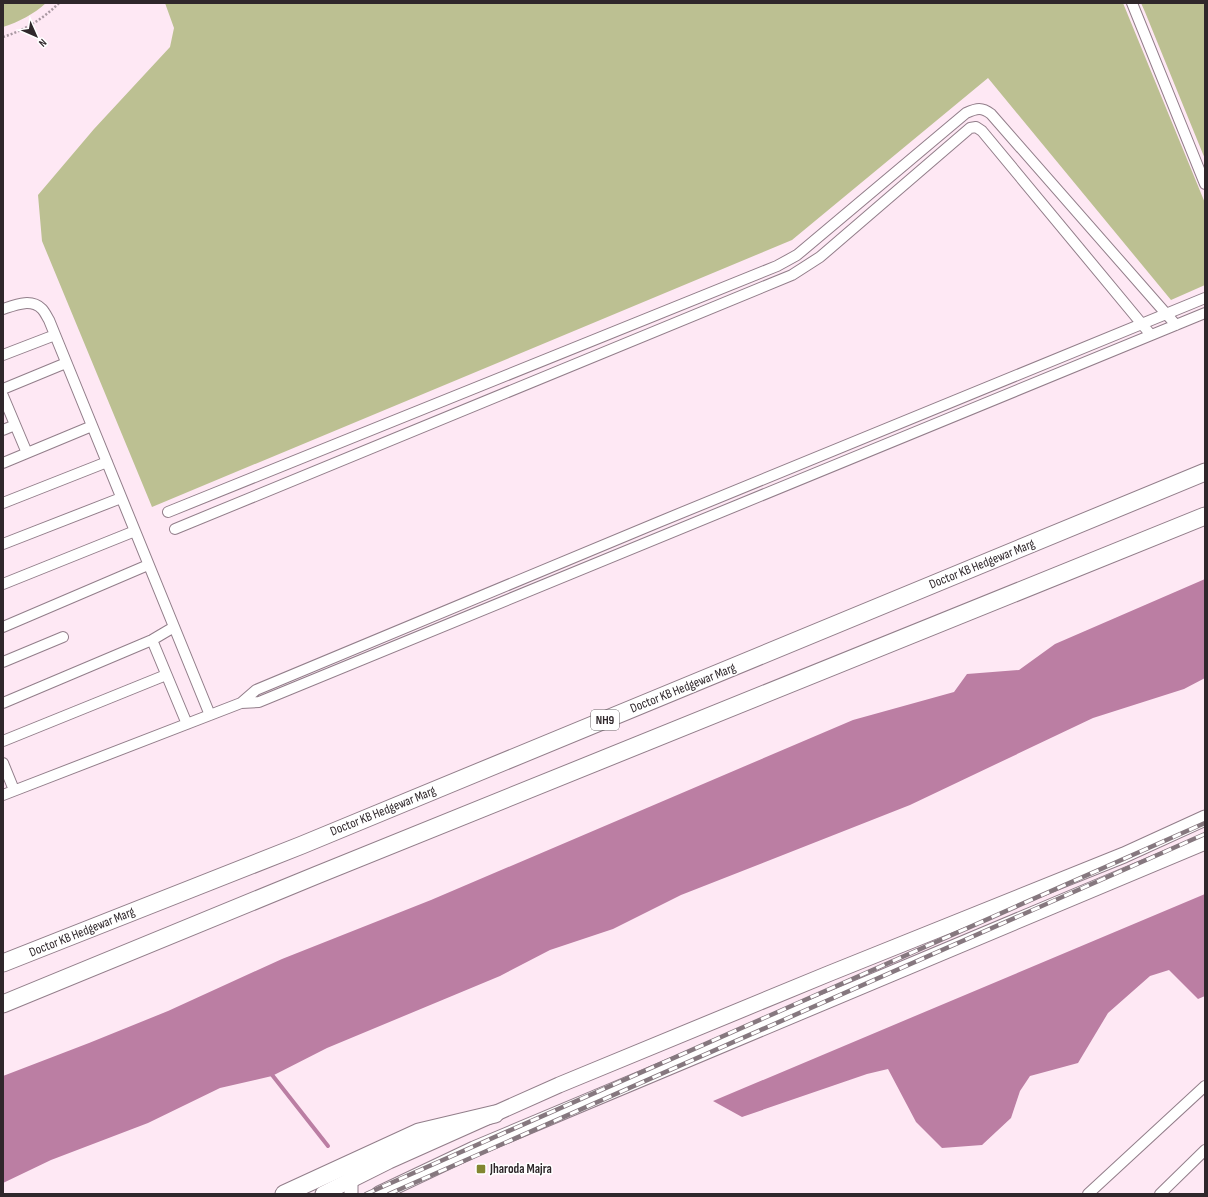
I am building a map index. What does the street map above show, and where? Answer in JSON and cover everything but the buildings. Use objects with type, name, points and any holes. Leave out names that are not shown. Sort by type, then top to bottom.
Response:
[{"type":"highway","name":"Doctor KB Hedgewar Marg","points":[[3,963],[302,845],[1205,472]]},
{"type":"highway","points":[[3,1004],[310,878],[1205,516]]},
{"type":"highway","points":[[284,1194],[419,1132],[495,1114]]},
{"type":"main road","points":[[323,1194],[351,1187],[389,1161],[560,1085],[828,974],[1124,855],[1205,818]]},
{"type":"main road","points":[[379,1194],[474,1149],[1205,842]]},
{"type":"street","points":[[1132,3],[1205,184]]},
{"type":"street","points":[[168,512],[777,266],[797,255],[966,113],[976,108],[985,109],[991,114],[1176,325]]},
{"type":"street","points":[[175,529],[792,275],[820,257],[970,128],[976,127],[982,131],[1151,335]]},
{"type":"street","points":[[241,703],[256,690],[651,525],[1205,298]]},
{"type":"street","points":[[3,309],[17,304],[33,303],[42,309],[55,335],[210,715]]},
{"type":"street","points":[[3,795],[241,703],[259,702],[1205,313]]},
{"type":"street","points":[[3,355],[55,335]]},
{"type":"street","points":[[3,389],[66,363]]},
{"type":"street","points":[[3,396],[27,453]]},
{"type":"street","points":[[3,430],[15,425]]},
{"type":"street","points":[[3,463],[92,426]]},
{"type":"street","points":[[3,502],[107,462]]},
{"type":"street","points":[[3,544],[121,498]]},
{"type":"street","points":[[3,584],[134,531]]},
{"type":"street","points":[[3,627],[148,564]]},
{"type":"street","points":[[3,703],[152,640],[174,627]]},
{"type":"street","points":[[3,662],[63,637]]},
{"type":"street","points":[[152,640],[186,724]]},
{"type":"street","points":[[3,742],[166,674]]},
{"type":"street","points":[[3,763],[14,790]]},
{"type":"street","points":[[1088,1194],[1205,1086]]},
{"type":"street","points":[[1160,1194],[1205,1150]]},
{"type":"path","points":[[3,37],[19,32],[47,16],[59,3]]},
{"type":"green space","points":[[3,3],[46,3],[26,17],[3,27]]},
{"type":"green space","points":[[165,3],[1123,3],[1205,203],[1205,285],[1171,300],[988,78],[792,240],[152,507],[42,241],[38,195],[94,129],[170,47],[174,28]]},
{"type":"green space","points":[[1141,3],[1205,3],[1205,159],[1145,12]]},
{"type":"shaded area","points":[[1205,579],[1205,678],[1184,689],[1093,718],[910,805],[681,895],[613,929],[550,950],[500,976],[327,1048],[272,1076],[220,1088],[148,1123],[51,1160],[3,1183],[3,1076],[168,1011],[282,959],[431,900],[853,720],[954,692],[967,674],[1019,670],[1055,644]]},
{"type":"shaded area","points":[[1205,894],[1205,996],[1198,999],[1169,970],[1150,976],[1108,1013],[1078,1063],[1030,1076],[1020,1091],[1011,1118],[982,1145],[942,1148],[916,1122],[888,1069],[867,1074],[742,1117],[713,1101]]},
{"type":"waterway","points":[[269,1071],[328,1146]]},
{"type":"railway","points":[[366,1194],[1205,823]]},
{"type":"railway","points":[[389,1194],[1205,834]]},
{"type":"place","name":"Jharoda Majra","points":[[481,1169]]}]
